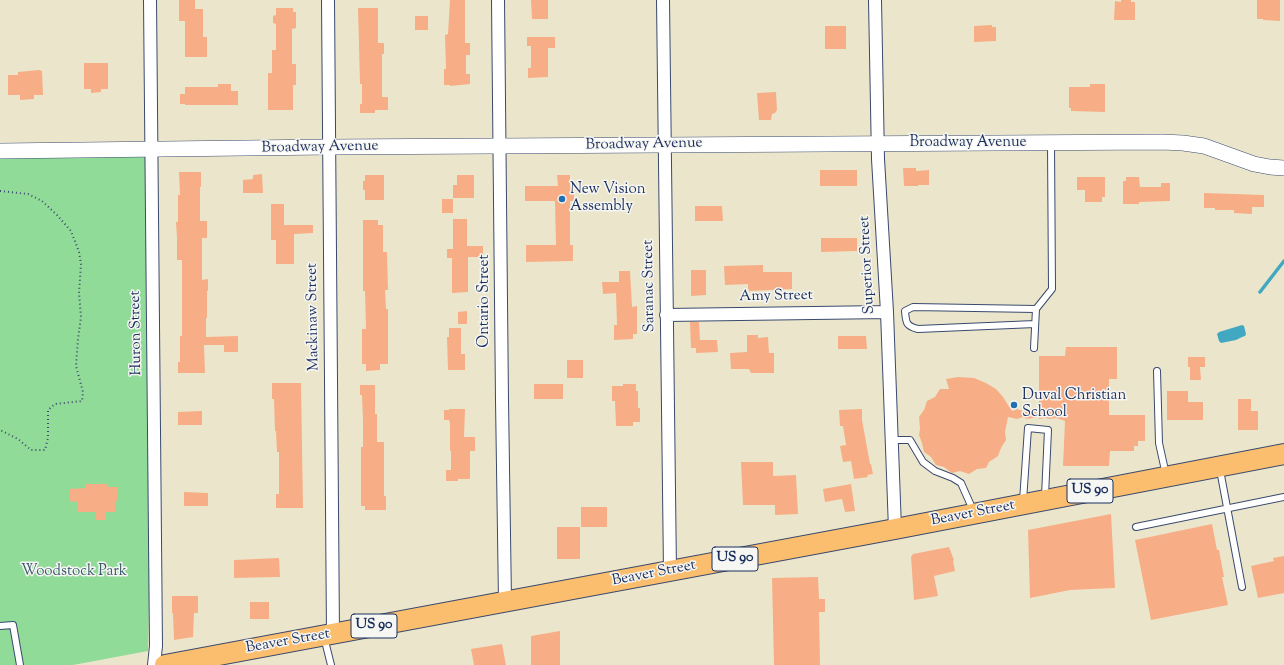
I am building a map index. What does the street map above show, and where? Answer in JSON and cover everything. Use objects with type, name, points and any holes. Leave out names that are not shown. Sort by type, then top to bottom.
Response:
[{"type":"main road","name":"Beaver Street","points":[[165,665],[230,656],[329,635],[975,514],[1284,454]]},
{"type":"street","name":"Huron Street","points":[[150,0],[156,638],[154,665]]},
{"type":"street","name":"Mackinaw Street","points":[[328,0],[329,635]]},
{"type":"street","name":"Ontario Street","points":[[498,0],[505,602]]},
{"type":"street","name":"Saranac Street","points":[[663,0],[670,571]]},
{"type":"street","name":"Superior Street","points":[[875,0],[878,143],[887,312],[895,529]]},
{"type":"street","name":"Broadway Avenue","points":[[0,151],[878,143],[1183,143],[1204,146],[1254,164],[1284,168]]},
{"type":"street","name":"Amy Street","points":[[666,315],[887,312]]},
{"type":"lane","points":[[1034,348],[1036,308],[1052,289],[1051,142]]},
{"type":"lane","points":[[1035,324],[918,329],[910,327],[906,322],[905,311],[913,307],[1036,308]]},
{"type":"lane","points":[[1157,371],[1159,443],[1166,476]]},
{"type":"lane","points":[[1022,504],[1028,428],[1048,430],[1045,500]]},
{"type":"lane","points":[[892,440],[910,440],[923,462],[935,471],[961,483],[975,514]]},
{"type":"lane","points":[[1219,466],[1242,587]]},
{"type":"lane","points":[[1136,527],[1284,496]]},
{"type":"lane","points":[[0,626],[14,625],[20,665]]},
{"type":"lane","points":[[329,635],[331,665]]},
{"type":"path","points":[[0,191],[28,194],[42,201],[71,231],[80,252],[82,264],[79,293],[81,317],[76,366],[83,392],[82,401],[55,404],[48,410],[48,438],[45,450],[31,450],[18,439],[0,430]]},
{"type":"green space","name":"Woodstock Park","points":[[145,155],[150,550],[148,651],[73,665],[0,665],[0,158]]},
{"type":"water","points":[[1242,325],[1244,326],[1245,336],[1236,340],[1221,343],[1219,341],[1217,334],[1219,332]]},
{"type":"building","points":[[179,0],[195,0],[195,9],[203,9],[203,37],[207,37],[207,57],[185,57],[185,21],[179,21]]},
{"type":"building","points":[[450,0],[465,0],[465,43],[470,43],[470,55],[466,55],[466,74],[470,74],[470,84],[450,86],[444,85],[444,69],[446,69],[445,35],[448,34]]},
{"type":"building","points":[[531,0],[548,0],[548,19],[532,19]]},
{"type":"building","points":[[1121,0],[1131,0],[1131,2],[1135,2],[1135,20],[1114,20],[1115,1],[1121,2]]},
{"type":"building","points":[[1257,0],[1280,0],[1280,21],[1257,19]]},
{"type":"building","points":[[276,8],[293,8],[293,12],[296,12],[296,28],[292,29],[292,64],[296,64],[296,85],[293,85],[293,110],[268,110],[268,73],[272,73],[272,50],[276,50],[276,24],[273,23],[273,16],[276,15]]},
{"type":"building","points":[[358,8],[378,8],[378,43],[384,43],[384,54],[382,54],[382,97],[388,97],[388,110],[375,110],[375,113],[360,113],[360,104],[362,104],[362,84],[360,84]]},
{"type":"building","points":[[415,16],[428,16],[428,30],[415,30]]},
{"type":"building","points":[[992,25],[992,27],[996,27],[996,41],[974,42],[974,26]]},
{"type":"building","points":[[825,26],[846,26],[846,49],[825,49]]},
{"type":"building","points":[[527,37],[555,37],[555,48],[548,48],[548,77],[528,78],[528,68],[531,68],[531,46],[527,46]]},
{"type":"building","points":[[84,63],[108,63],[108,89],[101,89],[101,92],[91,93],[91,89],[84,89]]},
{"type":"building","points":[[42,71],[43,95],[34,95],[34,99],[20,100],[20,95],[8,95],[8,75],[18,75],[18,72]]},
{"type":"building","points":[[218,84],[231,84],[231,91],[238,91],[238,105],[180,104],[180,94],[185,94],[185,87],[218,87]]},
{"type":"building","points":[[1090,84],[1105,84],[1105,112],[1071,111],[1071,108],[1069,108],[1069,87],[1090,87]]},
{"type":"building","points":[[776,92],[777,110],[772,114],[771,120],[759,120],[757,93]]},
{"type":"building","points":[[903,168],[916,168],[916,171],[929,170],[929,185],[904,186]]},
{"type":"building","points":[[820,170],[857,170],[857,186],[820,186]]},
{"type":"building","points":[[179,172],[201,172],[200,221],[207,221],[207,238],[202,238],[202,280],[208,279],[206,337],[238,336],[238,352],[224,352],[224,345],[204,345],[205,373],[178,373],[178,362],[180,362],[180,336],[182,336],[182,260],[177,260],[176,222],[178,222],[178,195],[180,195]]},
{"type":"building","points":[[262,174],[263,193],[243,193],[243,180],[253,179],[253,175]]},
{"type":"building","points":[[365,175],[384,175],[384,200],[365,200],[363,181],[365,181]]},
{"type":"building","points":[[457,175],[474,175],[474,198],[453,198],[453,185],[457,185]]},
{"type":"building","points":[[557,175],[570,175],[570,186],[574,186],[574,201],[570,201],[570,245],[573,245],[573,261],[526,262],[526,245],[556,245],[555,201],[525,201],[525,186],[558,186]]},
{"type":"building","points":[[1077,177],[1105,177],[1105,197],[1102,197],[1102,202],[1085,202],[1085,190],[1077,190]]},
{"type":"building","points":[[1126,177],[1139,177],[1140,187],[1161,187],[1161,183],[1170,183],[1170,201],[1123,204],[1123,181],[1126,181]]},
{"type":"building","points":[[1204,193],[1264,195],[1264,207],[1252,207],[1252,214],[1234,213],[1234,210],[1215,210],[1215,208],[1204,208]]},
{"type":"building","points":[[442,199],[453,199],[453,213],[442,213]]},
{"type":"building","points":[[271,204],[284,204],[284,225],[313,225],[313,233],[294,234],[294,264],[276,264],[276,240],[271,240]]},
{"type":"building","points":[[695,206],[722,206],[723,221],[695,221]]},
{"type":"building","points":[[453,219],[467,219],[467,246],[483,246],[483,257],[468,257],[468,292],[452,293],[452,258],[447,258],[447,249],[453,249]]},
{"type":"building","points":[[363,220],[378,220],[378,225],[383,225],[383,252],[387,252],[388,290],[385,290],[386,309],[388,309],[388,364],[380,364],[380,370],[366,371],[366,364],[362,364],[362,329],[366,329],[365,291],[363,291]]},
{"type":"building","points":[[821,238],[857,238],[857,251],[821,252]]},
{"type":"building","points":[[763,265],[763,272],[792,272],[792,289],[749,291],[748,284],[725,285],[724,266]]},
{"type":"building","points":[[691,270],[706,270],[706,295],[691,296]]},
{"type":"building","points":[[619,271],[630,271],[632,307],[637,306],[637,334],[633,334],[633,339],[614,340],[614,325],[617,325],[616,293],[603,294],[602,282],[619,282]]},
{"type":"building","points":[[467,311],[467,324],[458,324],[458,312]]},
{"type":"building","points":[[690,322],[699,322],[700,340],[717,340],[718,352],[696,353],[696,348],[691,348]]},
{"type":"building","points":[[449,328],[461,328],[461,354],[465,354],[465,370],[448,370],[447,337],[449,337]]},
{"type":"building","points":[[747,335],[758,335],[758,338],[768,337],[769,353],[774,353],[774,373],[751,373],[749,369],[731,369],[730,353],[747,352]]},
{"type":"building","points":[[838,336],[866,336],[867,349],[838,349]]},
{"type":"building","points":[[1066,347],[1117,347],[1117,379],[1109,379],[1109,415],[1145,415],[1145,441],[1138,441],[1138,446],[1134,446],[1134,451],[1110,451],[1109,466],[1063,466],[1065,421],[1056,418],[1039,419],[1039,417],[1027,419],[1023,417],[1017,419],[1008,417],[1005,432],[1006,440],[998,456],[989,462],[986,468],[977,469],[969,474],[960,471],[952,473],[944,467],[936,465],[931,457],[924,452],[919,435],[919,417],[924,410],[927,401],[935,397],[940,389],[949,389],[946,379],[958,377],[974,378],[996,389],[1012,411],[1017,409],[1023,411],[1028,409],[1039,413],[1039,356],[1065,356]]},
{"type":"building","points":[[1188,357],[1205,357],[1205,367],[1200,367],[1201,380],[1190,380]]},
{"type":"building","points":[[567,360],[583,360],[583,378],[567,378]]},
{"type":"building","points":[[272,383],[301,383],[303,508],[276,508],[276,494],[279,494],[279,452],[277,452]]},
{"type":"building","points":[[534,384],[563,384],[563,399],[534,399]]},
{"type":"building","points":[[623,384],[636,384],[636,391],[638,391],[640,422],[633,422],[633,426],[616,426],[615,401],[612,401],[612,386],[623,386]]},
{"type":"building","points":[[360,385],[375,385],[377,442],[384,442],[384,496],[386,496],[386,510],[365,510],[365,506],[361,506],[361,447],[363,447],[363,421]]},
{"type":"building","points":[[1167,391],[1188,391],[1188,402],[1203,402],[1203,420],[1167,420]]},
{"type":"building","points":[[1238,399],[1251,399],[1251,411],[1258,411],[1258,430],[1238,430]]},
{"type":"building","points":[[465,409],[464,437],[475,437],[475,451],[470,451],[470,479],[446,481],[446,470],[451,470],[451,451],[450,423],[449,420],[444,420],[444,410]]},
{"type":"building","points":[[862,409],[862,420],[873,474],[867,475],[868,477],[854,479],[851,461],[843,462],[840,446],[846,445],[843,426],[840,426],[839,410]]},
{"type":"building","points":[[202,411],[202,425],[178,425],[178,412]]},
{"type":"building","points":[[741,462],[773,462],[773,476],[796,475],[798,514],[775,515],[775,505],[743,505]]},
{"type":"building","points":[[86,484],[107,484],[107,487],[117,487],[115,512],[106,512],[106,520],[96,520],[96,512],[77,512],[77,502],[69,501],[70,489],[85,488]]},
{"type":"building","points":[[851,484],[855,511],[845,512],[842,499],[825,502],[823,489]]},
{"type":"building","points":[[184,492],[208,493],[208,506],[184,506]]},
{"type":"building","points":[[581,507],[607,507],[607,527],[581,527]]},
{"type":"building","points":[[1111,514],[1115,588],[1070,590],[1030,598],[1028,530]]},
{"type":"building","points":[[1212,524],[1217,550],[1219,550],[1224,577],[1222,577],[1228,605],[1151,620],[1135,540]]},
{"type":"building","points":[[557,527],[580,527],[580,559],[557,559]]},
{"type":"building","points":[[949,547],[954,560],[955,571],[934,576],[938,596],[914,600],[911,557],[913,554]]},
{"type":"building","points":[[1284,556],[1284,593],[1258,598],[1251,566],[1274,561],[1273,558]]},
{"type":"building","points":[[279,558],[280,577],[234,578],[234,560]]},
{"type":"building","points":[[818,577],[819,599],[825,599],[825,612],[819,612],[820,665],[774,665],[772,578]]},
{"type":"building","points":[[172,596],[198,596],[198,613],[194,613],[193,637],[174,640]]},
{"type":"building","points":[[250,602],[269,602],[269,619],[250,619]]},
{"type":"building","points":[[560,631],[560,665],[531,665],[531,636]]},
{"type":"building","points":[[502,644],[506,665],[474,665],[471,649]]},
{"type":"waterway","points":[[1260,292],[1284,261]]},
{"type":"place","name":"New Vision Assembly","points":[[562,199]]},
{"type":"place","name":"Duval Christian School","points":[[1014,405]]}]
